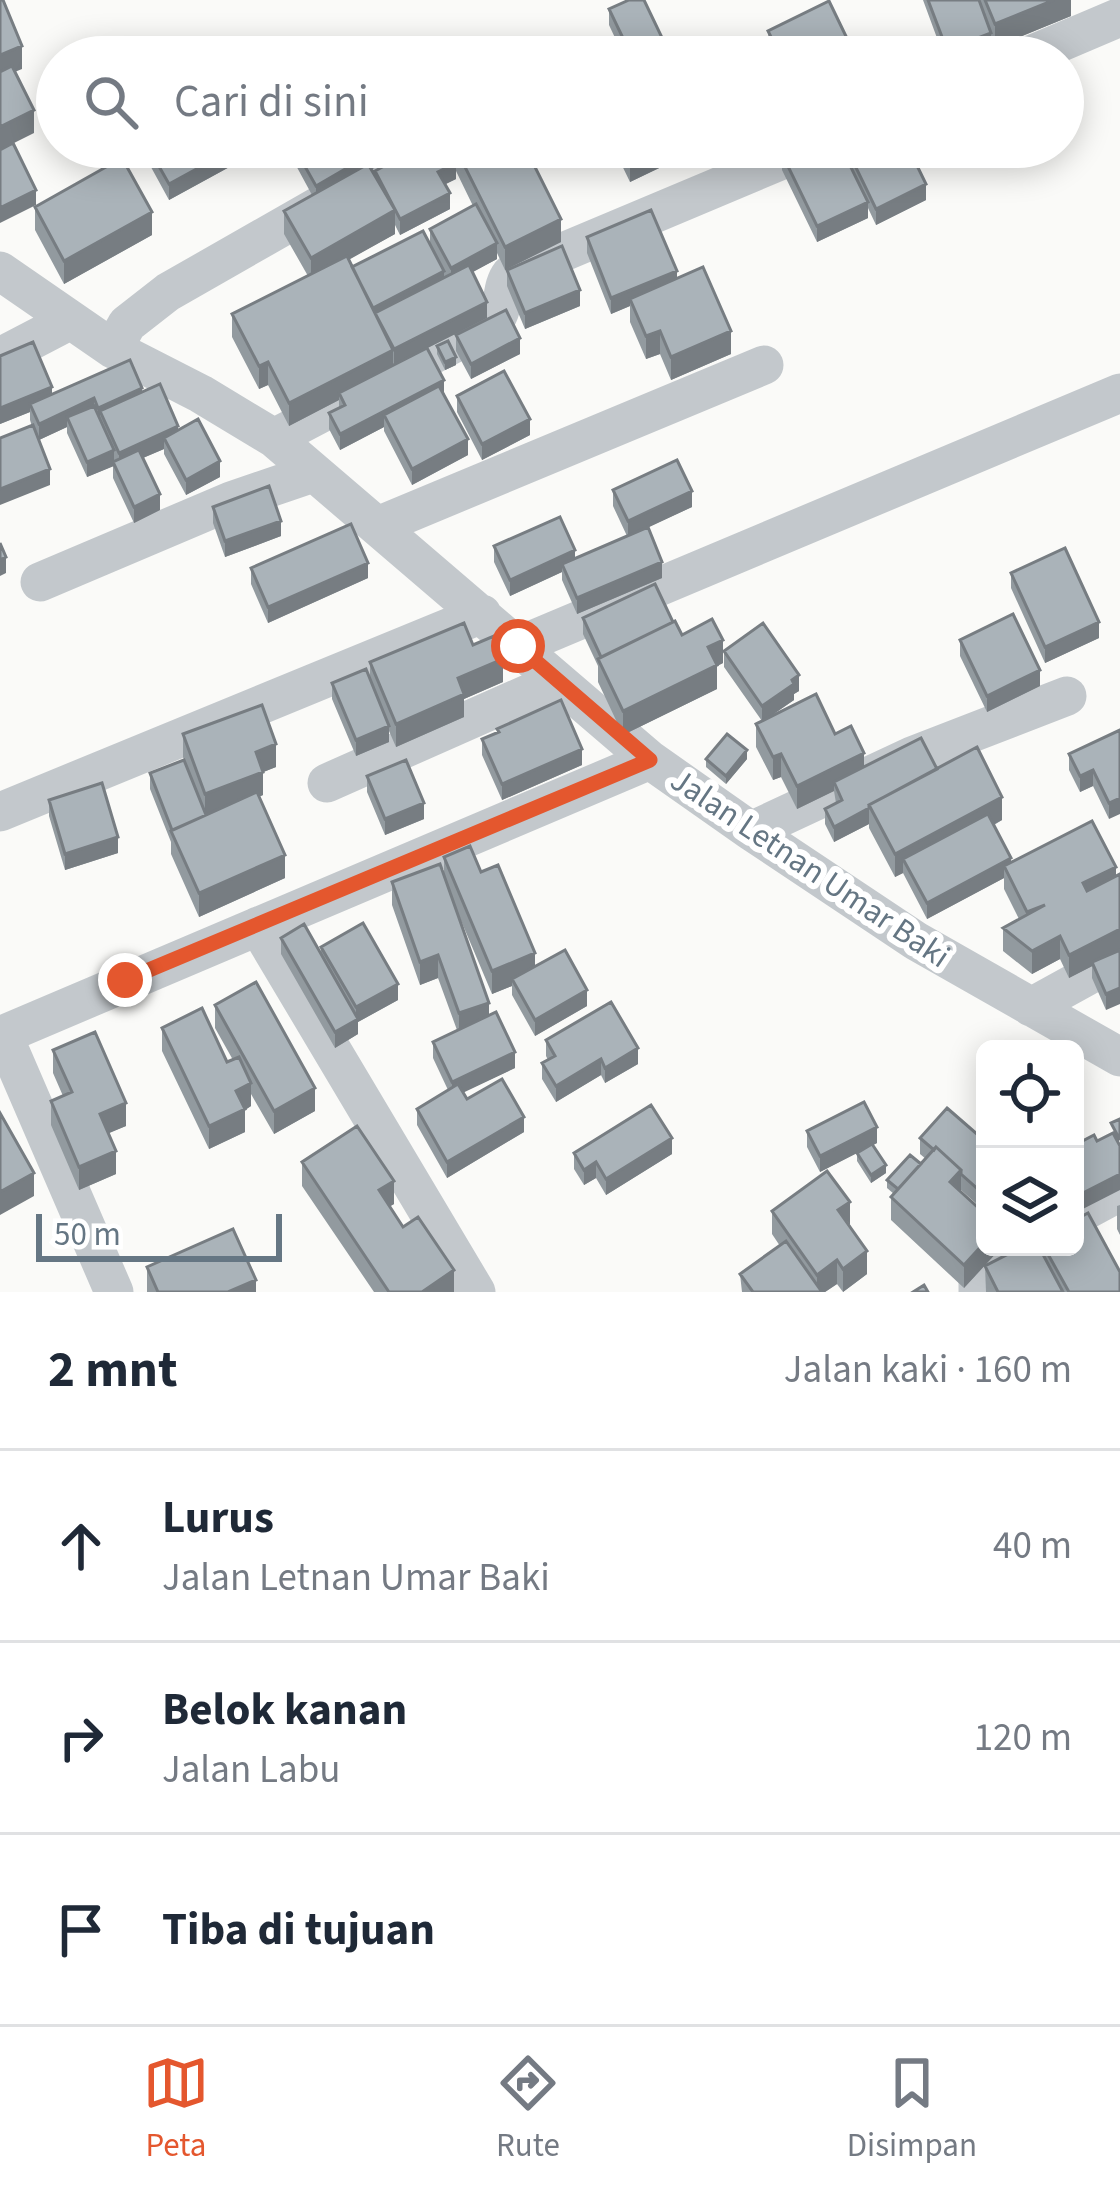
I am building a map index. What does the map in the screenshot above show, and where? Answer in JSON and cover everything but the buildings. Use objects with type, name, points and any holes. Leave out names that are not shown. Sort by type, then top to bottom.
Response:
[{"type":"street","points":[[1075,36],[1120,17]]},
{"type":"street","points":[[113,349],[128,324],[168,292],[385,168]]},
{"type":"street","points":[[274,438],[491,324],[501,311],[511,274],[763,168]]},
{"type":"street","name":"Jalan Letnan Umar Baki","points":[[0,271],[113,349],[274,438],[650,760],[878,917],[1120,1057]]},
{"type":"street","points":[[0,357],[68,321]]},
{"type":"street","points":[[380,525],[764,364]]},
{"type":"street","points":[[518,646],[1120,393]]},
{"type":"street","points":[[40,582],[231,501],[313,473]]},
{"type":"street","points":[[0,812],[482,614]]},
{"type":"street","points":[[327,783],[557,681]]},
{"type":"street","points":[[752,831],[912,756],[1067,696]]},
{"type":"street","points":[[114,1292],[2,1035],[650,760]]},
{"type":"street","points":[[258,926],[476,1292]]},
{"type":"street","points":[[1031,1007],[1120,958]]},
{"type":"street","points":[[1084,1211],[1120,1192]]},
{"type":"street","points":[[978,1292],[978,1283],[1006,1256]]},
{"type":"route","points":[[125,980],[650,760],[518,646]]}]
